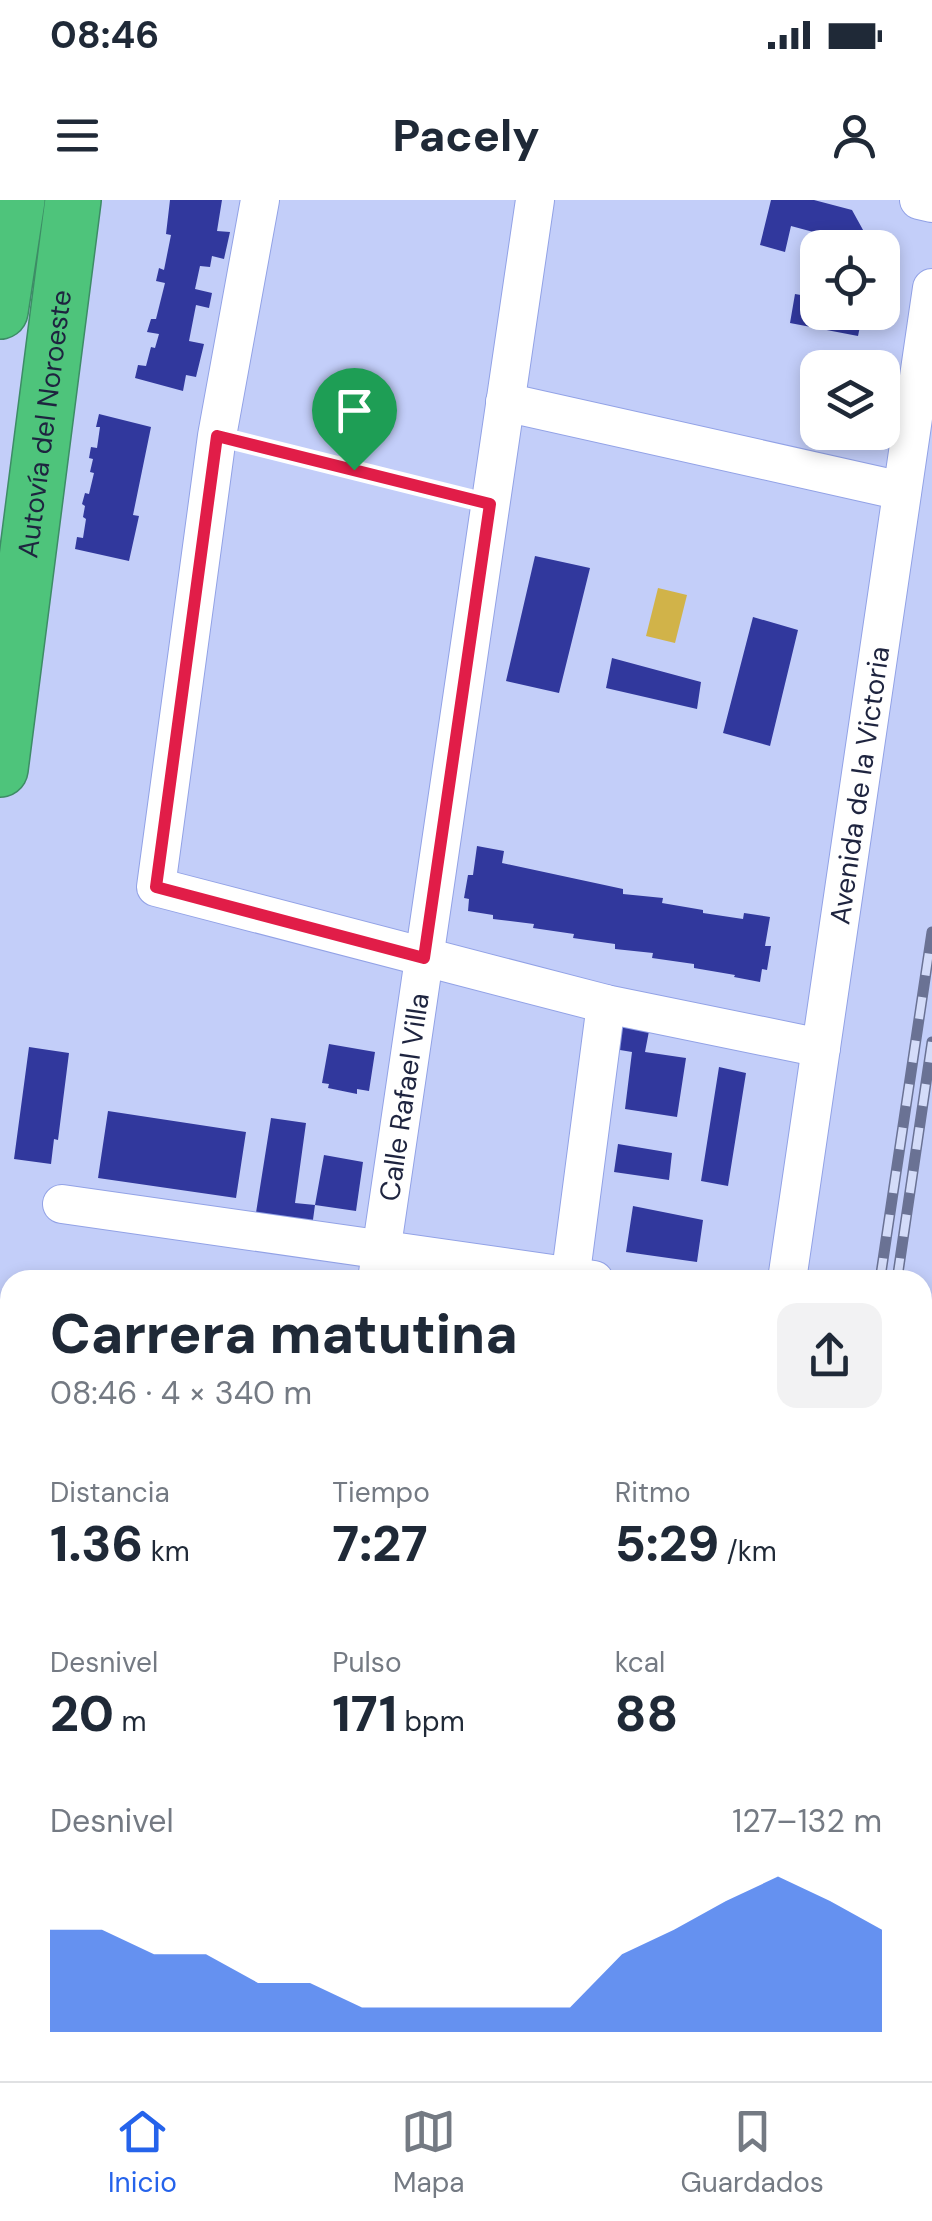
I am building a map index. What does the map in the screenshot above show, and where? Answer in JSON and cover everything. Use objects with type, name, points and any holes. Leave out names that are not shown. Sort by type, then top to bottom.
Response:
[{"type":"highway","points":[[0,311],[16,200]]},
{"type":"highway","name":"Autovía del Noroeste","points":[[0,768],[73,200]]},
{"type":"street","points":[[260,200],[217,436],[156,887],[606,1004],[821,1048]]},
{"type":"street","name":"Calle Rafael Villa","points":[[379,1265],[535,200]]},
{"type":"street","points":[[920,200],[932,203]]},
{"type":"street","name":"Avenida de la Victoria","points":[[788,1270],[932,288]]},
{"type":"street","points":[[506,402],[902,492]]},
{"type":"street","points":[[579,1270],[606,1004]]},
{"type":"street","points":[[62,1204],[379,1265],[450,1270]]},
{"type":"path","points":[[217,436],[490,504]]},
{"type":"shaded area","points":[[658,588],[687,595],[675,643],[646,636]]},
{"type":"building","points":[[170,200],[222,200],[217,231],[230,232],[224,259],[212,256],[210,267],[200,266],[195,289],[212,293],[209,308],[196,305],[189,341],[204,344],[196,377],[186,375],[183,391],[135,378],[138,365],[146,366],[159,334],[147,332],[151,319],[156,319],[165,283],[156,281],[159,268],[164,270],[171,235],[166,234]]},
{"type":"building","points":[[771,200],[814,200],[852,210],[863,230],[806,230],[791,226],[785,252],[760,245]]},
{"type":"building","points":[[795,294],[800,295],[800,325],[790,323]]},
{"type":"building","points":[[827,330],[859,330],[858,336]]},
{"type":"building","points":[[99,414],[151,427],[133,515],[139,516],[129,561],[75,549],[77,537],[83,538],[86,519],[82,504],[94,473],[90,472],[93,459],[89,458],[91,447],[97,448]]},
{"type":"building","points":[[535,556],[590,568],[559,693],[506,681]]},
{"type":"building","points":[[753,617],[798,630],[770,746],[723,733]]},
{"type":"building","points":[[612,658],[701,682],[697,709],[606,688]]},
{"type":"building","points":[[477,846],[504,851],[502,863],[623,889],[623,894],[663,898],[662,903],[703,913],[743,919],[744,913],[770,917],[765,946],[771,946],[767,970],[762,969],[760,982],[734,977],[694,968],[694,964],[652,958],[653,953],[615,949],[615,944],[573,938],[574,934],[468,911],[469,899],[464,898],[468,875],[473,875]]},
{"type":"building","points":[[618,1022],[649,1031],[645,1052],[686,1058],[677,1117],[625,1109],[632,1052],[614,1049]]},
{"type":"building","points":[[329,1044],[375,1052],[369,1091],[357,1089],[357,1094],[322,1083]]},
{"type":"building","points":[[29,1047],[69,1053],[58,1140],[54,1139],[51,1164],[14,1159]]},
{"type":"building","points":[[719,1067],[746,1073],[728,1186],[701,1181]]},
{"type":"building","points":[[108,1111],[246,1132],[236,1198],[98,1178]]},
{"type":"building","points":[[271,1118],[306,1123],[295,1203],[315,1205],[312,1227],[255,1219]]},
{"type":"building","points":[[618,1144],[672,1153],[669,1180],[614,1172]]},
{"type":"building","points":[[324,1155],[363,1162],[356,1211],[315,1205]]},
{"type":"building","points":[[633,1206],[703,1220],[697,1262],[626,1252]]},
{"type":"railway","points":[[881,1270],[932,932]]},
{"type":"railway","points":[[898,1270],[932,1042]]},
{"type":"route","points":[[217,436],[354,470],[490,504],[424,958],[156,887],[217,436]]}]
